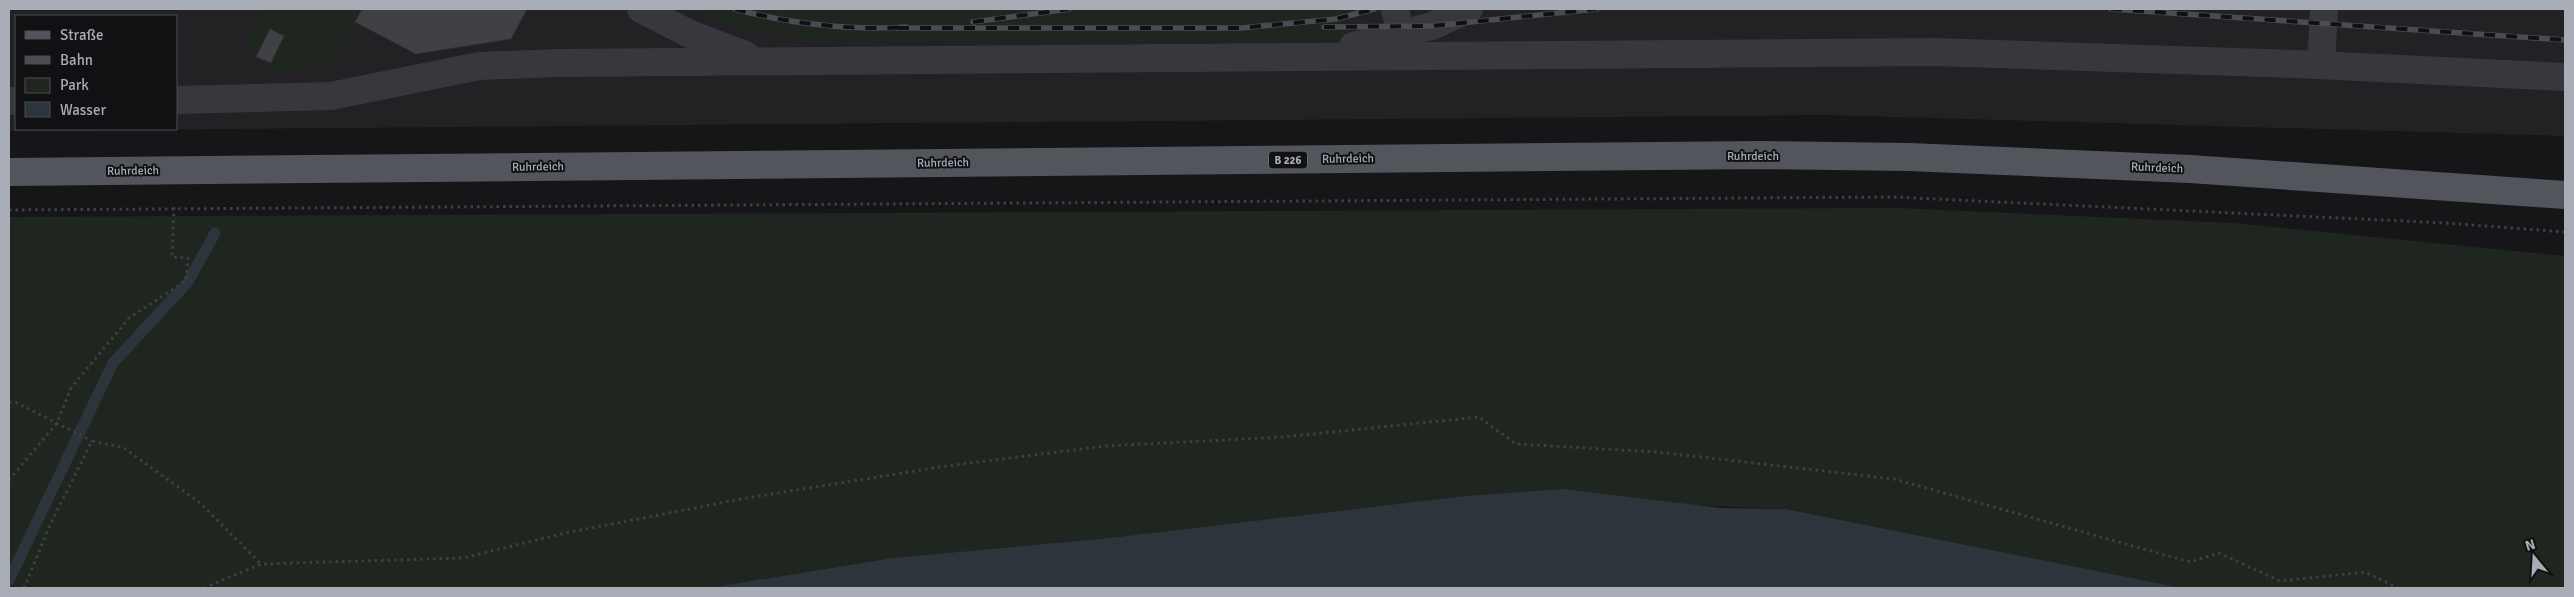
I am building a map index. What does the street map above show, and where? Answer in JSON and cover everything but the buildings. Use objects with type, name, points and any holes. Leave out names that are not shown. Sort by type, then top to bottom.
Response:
[{"type":"main road","name":"Ruhrdeich","points":[[9,172],[1762,155],[1909,157],[2181,169],[2565,195]]},
{"type":"lane","points":[[641,9],[690,34],[769,62]]},
{"type":"lane","points":[[1395,9],[1401,35]]},
{"type":"lane","points":[[1308,57],[1432,26],[1469,9]]},
{"type":"lane","points":[[2321,65],[2324,9]]},
{"type":"lane","points":[[178,100],[331,96],[479,66],[508,64],[1935,52],[2321,65],[2565,77]]},
{"type":"path","points":[[9,210],[1893,197],[2446,223],[2565,232]]},
{"type":"path","points":[[9,480],[57,423],[72,388],[129,318],[186,280],[188,258],[172,257],[174,208]]},
{"type":"path","points":[[9,402],[15,402],[86,436],[92,441],[124,448],[199,502],[261,564]]},
{"type":"path","points":[[204,588],[261,564],[463,558],[565,534],[747,498],[946,466],[1105,446],[1283,437],[1479,418],[1516,444],[1657,452],[1894,479],[2190,562],[2219,552],[2280,581],[2365,572],[2398,588]]},
{"type":"path","points":[[24,588],[48,526],[92,441]]},
{"type":"shaded area","points":[[9,9],[2565,9],[2565,136],[1826,115],[178,130],[178,15],[15,15],[15,130],[123,130],[9,131]]},
{"type":"green space","points":[[263,9],[362,9],[332,65],[271,73],[275,61],[242,52]]},
{"type":"green space","points":[[679,9],[1341,10],[1349,37],[826,43],[755,31]]},
{"type":"green space","points":[[1898,208],[2233,223],[2565,256],[2565,588],[2182,588],[1786,509],[1465,496],[1109,538],[892,558],[708,588],[9,588],[9,217]]},
{"type":"water","points":[[1563,489],[1721,508],[1786,509],[2182,588],[708,588],[892,558],[1109,538],[1465,496]]},
{"type":"waterway","points":[[9,580],[113,363],[188,282],[215,233]]},
{"type":"railway","points":[[735,9],[819,25],[864,28],[906,27]]},
{"type":"railway","points":[[973,22],[1069,9]]},
{"type":"railway","points":[[898,28],[1241,28],[1336,19],[1374,9]]},
{"type":"railway","points":[[1324,27],[1432,26],[1597,9]]},
{"type":"railway","points":[[2111,9],[2565,40]]}]
